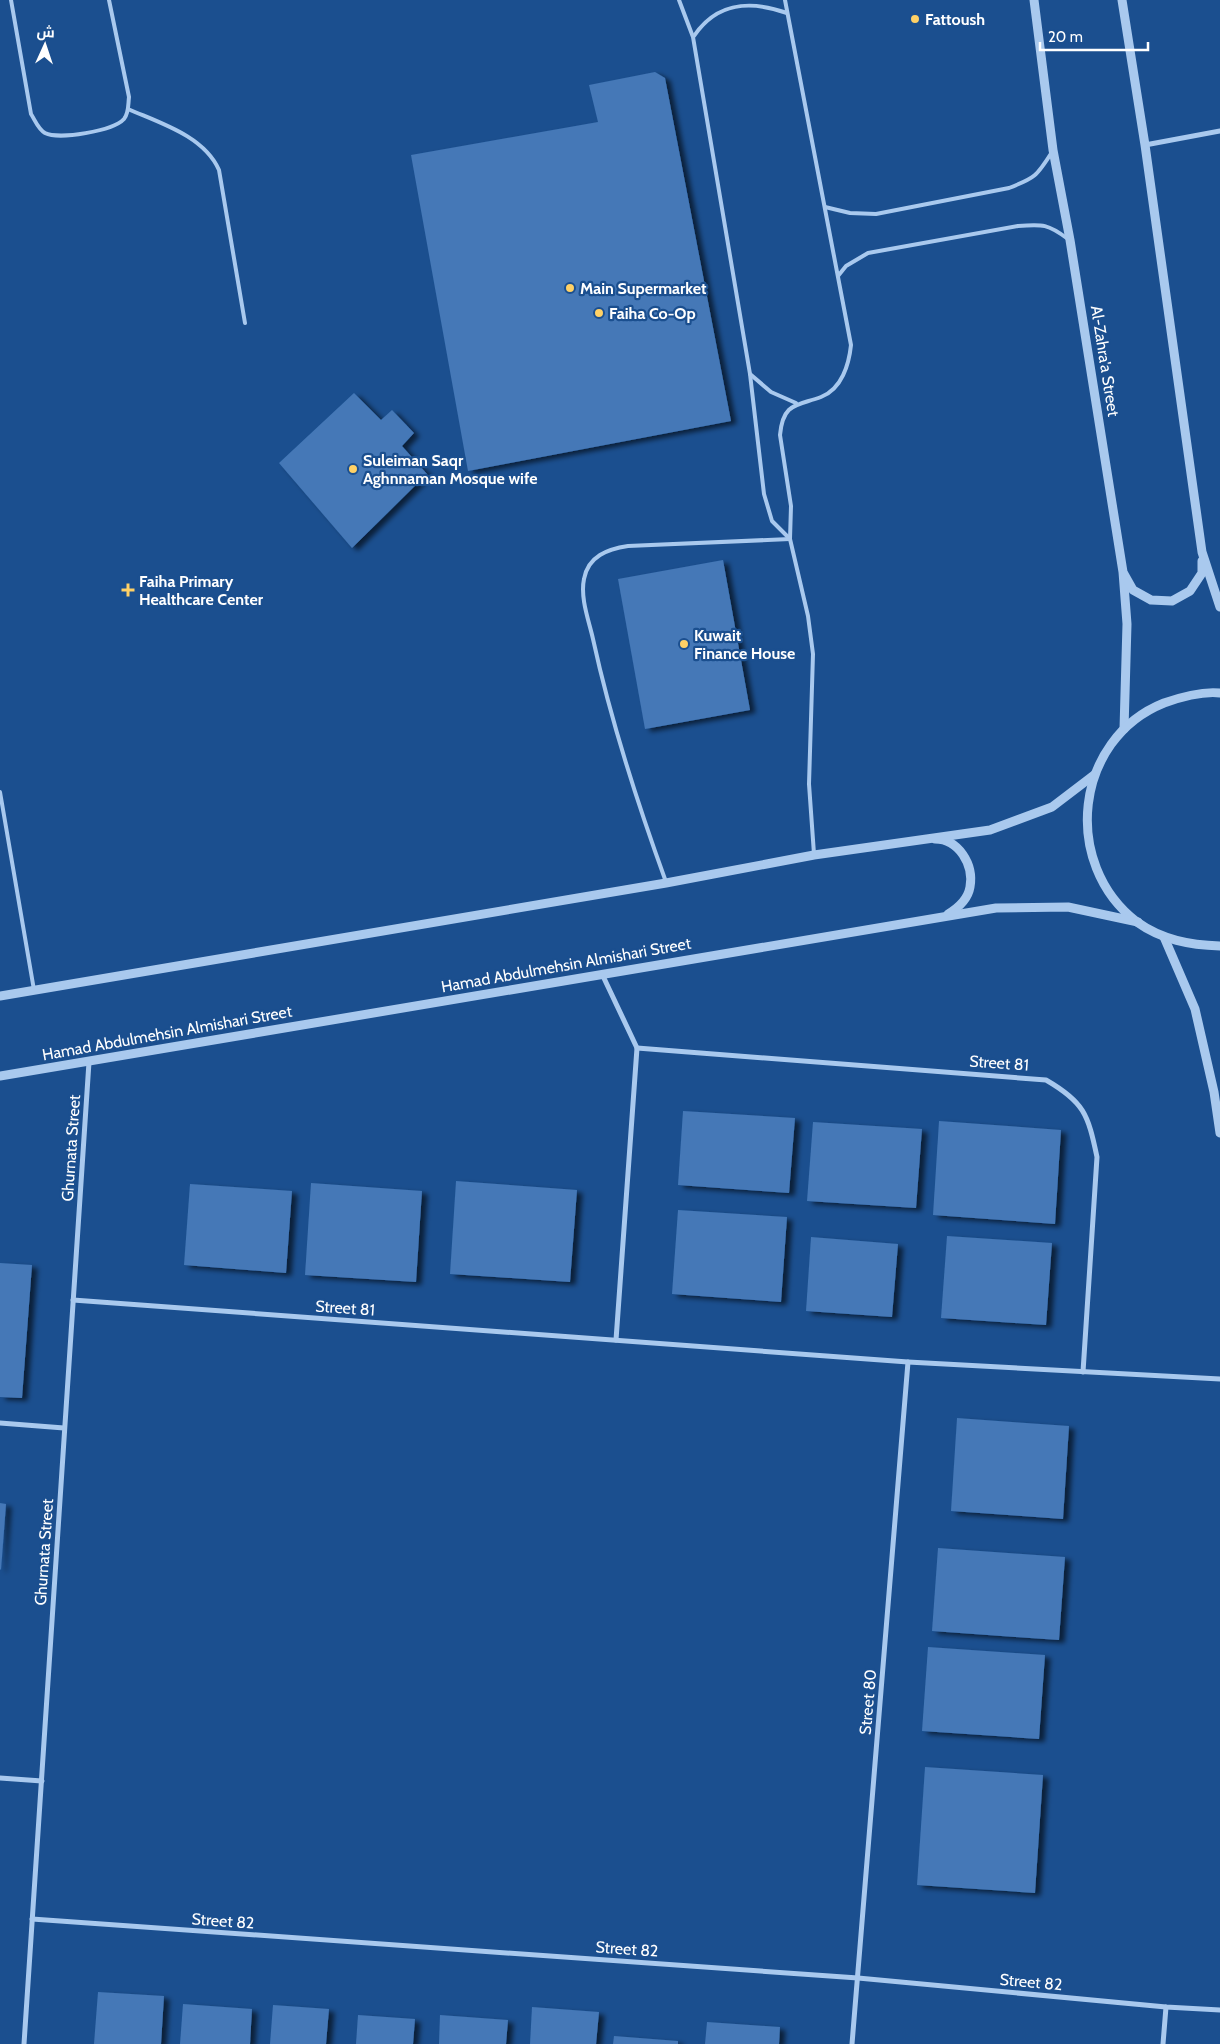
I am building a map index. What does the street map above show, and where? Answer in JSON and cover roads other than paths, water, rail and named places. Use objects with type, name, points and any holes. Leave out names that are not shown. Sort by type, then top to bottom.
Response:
[{"type":"street","name":"Al-Zahra'a Street","points":[[1034,0],[1053,150],[1070,240],[1123,572],[1127,624],[1124,729]]},
{"type":"street","points":[[1122,0],[1145,145],[1202,552],[1202,573],[1190,591],[1172,601],[1151,600],[1133,590],[1123,572]]},
{"type":"street","points":[[1145,145],[1220,131]]},
{"type":"street","points":[[1202,552],[1220,607]]},
{"type":"street","points":[[1220,693],[1180,697],[1150,709],[1124,729],[1107,750],[1094,775],[1086,819],[1093,863],[1116,902],[1138,922],[1164,937],[1192,945],[1220,946]]},
{"type":"street","points":[[0,996],[666,883],[814,855],[920,838],[990,830],[1052,807],[1094,775]]},
{"type":"street","points":[[920,838],[941,839],[960,850],[970,868],[970,889],[959,907],[941,918]]},
{"type":"street","name":"Hamad Abdulmehsin Almishari Street","points":[[0,1076],[996,908],[1068,906],[1138,922]]},
{"type":"street","points":[[1164,937],[1195,1009],[1214,1092],[1220,1133]]},
{"type":"street","points":[[602,974],[637,1048],[616,1340]]},
{"type":"street","name":"Street 81","points":[[637,1048],[1046,1080],[1066,1092],[1081,1106],[1092,1129],[1097,1157],[1083,1372]]},
{"type":"street","name":"Ghurnata Street","points":[[24,2044],[89,1062]]},
{"type":"street","name":"Street 81","points":[[73,1300],[908,1362],[1220,1379]]},
{"type":"street","name":"Street 80","points":[[852,2044],[908,1362]]},
{"type":"street","points":[[0,1423],[64,1428]]},
{"type":"street","points":[[0,1778],[42,1781]]},
{"type":"street","name":"Street 82","points":[[32,1919],[858,1978],[1166,2008],[1220,2010]]},
{"type":"street","points":[[1163,2044],[1166,2008]]},
{"type":"lane","points":[[11,0],[31,114],[40,129],[45,133],[65,135],[107,129],[119,124],[125,118],[128,109],[129,97],[109,0]]},
{"type":"lane","points":[[679,0],[693,37],[750,374],[760,470],[768,509],[772,521],[790,539]]},
{"type":"lane","points":[[785,0],[851,345],[847,366],[836,386],[823,396],[796,403],[788,410],[781,424],[780,435],[791,506],[790,539],[808,616],[813,654],[809,784],[814,855]]},
{"type":"lane","points":[[693,37],[702,24],[714,14],[727,7],[742,3],[758,3],[773,6],[787,13]]},
{"type":"lane","points":[[128,109],[197,142],[214,157],[219,170],[245,323]]},
{"type":"lane","points":[[825,207],[850,213],[876,214],[1009,188],[1025,182],[1039,173],[1053,150]]},
{"type":"lane","points":[[838,276],[856,258],[868,253],[1018,226],[1052,227],[1070,240]]},
{"type":"lane","points":[[750,374],[771,392],[796,403]]},
{"type":"lane","points":[[666,883],[642,814],[603,681],[584,601],[584,579],[593,560],[608,549],[628,546],[790,539]]},
{"type":"lane","points":[[0,792],[34,990]]},
{"type":"place","name":"Fattoush","points":[[915,19]]},
{"type":"place","name":"Main Supermarket","points":[[570,288]]},
{"type":"place","name":"Faiha Co-Op","points":[[599,313]]},
{"type":"place","name":"Suleiman Saqr Aghnnaman Mosque wife","points":[[353,469]]},
{"type":"place","name":"Faiha Primary Healthcare Center","points":[[128,590]]},
{"type":"place","name":"Kuwait Finance House","points":[[684,644]]}]
